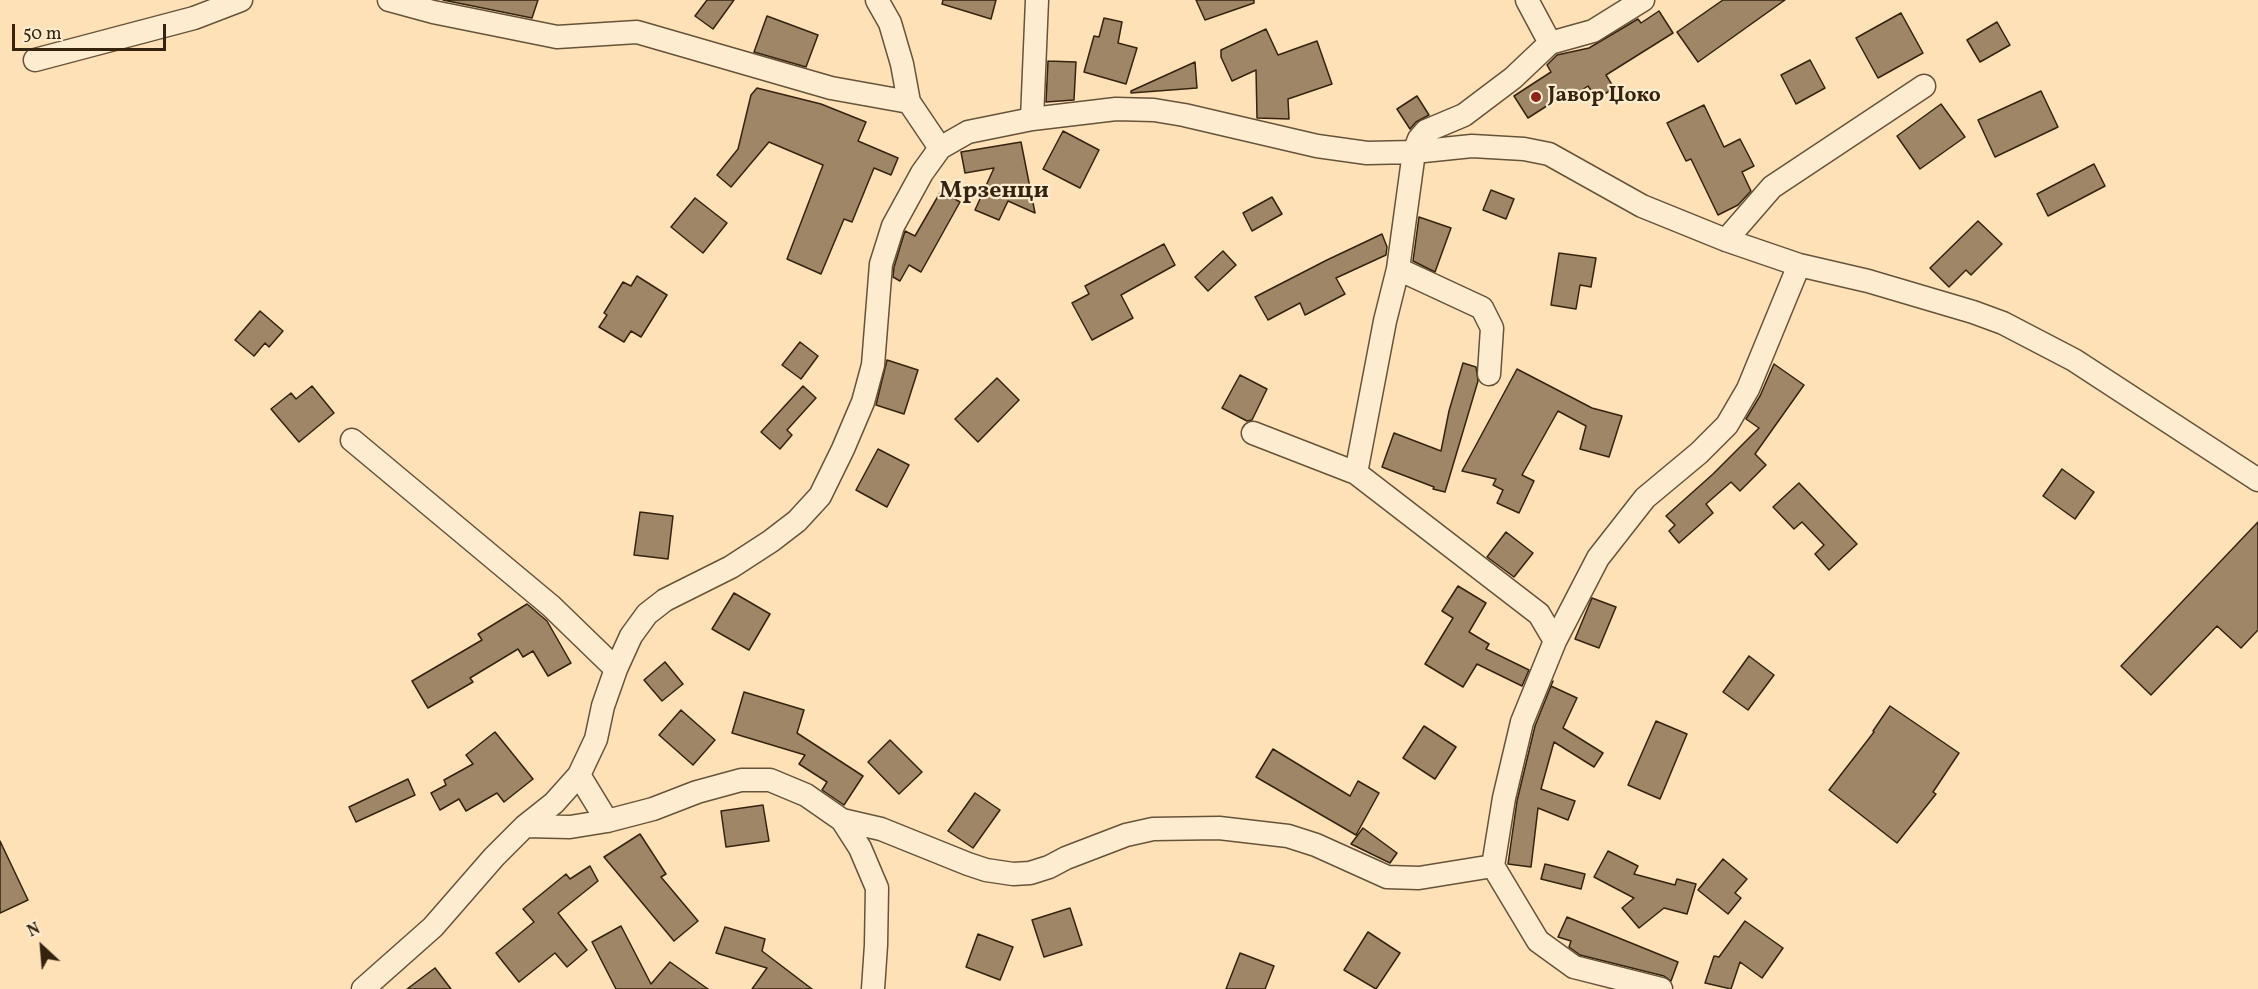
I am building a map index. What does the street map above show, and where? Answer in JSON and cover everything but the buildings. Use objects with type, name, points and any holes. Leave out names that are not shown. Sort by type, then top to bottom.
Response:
[{"type":"street","points":[[35,60],[194,18],[241,0]]},
{"type":"street","points":[[389,0],[433,12],[557,37],[637,32],[831,88],[909,102]]},
{"type":"street","points":[[877,0],[890,23],[909,102],[940,148]]},
{"type":"street","points":[[1032,119],[1037,0]]},
{"type":"street","points":[[1527,0],[1550,43]]},
{"type":"street","points":[[1356,473],[1398,269],[1413,152],[1419,139],[1426,131],[1464,115],[1513,78],[1550,43],[1593,31],[1643,0]]},
{"type":"street","points":[[1726,240],[1772,187],[1924,86]]},
{"type":"street","points":[[363,989],[433,927],[494,857],[525,826],[554,803],[579,775],[596,739],[603,706],[616,669],[632,636],[647,614],[665,600],[731,567],[771,541],[797,521],[820,496],[863,402],[873,365],[881,264],[893,226],[922,173],[940,148],[968,132],[1032,119],[1116,109],[1154,110],[1317,146],[1367,153],[1413,152],[1472,146],[1524,148],[1550,154],[1642,206],[1726,240],[1799,265],[1868,281],[2003,323],[2074,360],[2258,480]]},
{"type":"street","points":[[1661,989],[1574,967],[1538,941],[1493,866],[1504,798],[1522,722],[1556,641],[1598,558],[1645,498],[1699,453],[1727,425],[1748,389],[1799,265]]},
{"type":"street","points":[[1398,269],[1482,308],[1492,328],[1489,374]]},
{"type":"street","points":[[1253,433],[1356,473],[1524,601],[1539,614],[1556,641]]},
{"type":"street","points":[[352,440],[551,606],[616,669]]},
{"type":"street","points":[[579,775],[607,821]]},
{"type":"street","points":[[525,826],[570,827],[607,821],[653,809],[697,792],[741,780],[770,780],[806,795],[842,820],[881,829],[986,870],[1013,874],[1030,873],[1049,867],[1126,835],[1153,829],[1197,828],[1254,831],[1288,836],[1316,845],[1387,877],[1419,878],[1493,866]]},
{"type":"street","points":[[842,820],[860,848],[877,888],[873,989]]},
{"type":"place","name":"Јавор Џоко","points":[[1536,97]]},
{"type":"district","name":"Мрзенци","points":[[994,193]]}]
